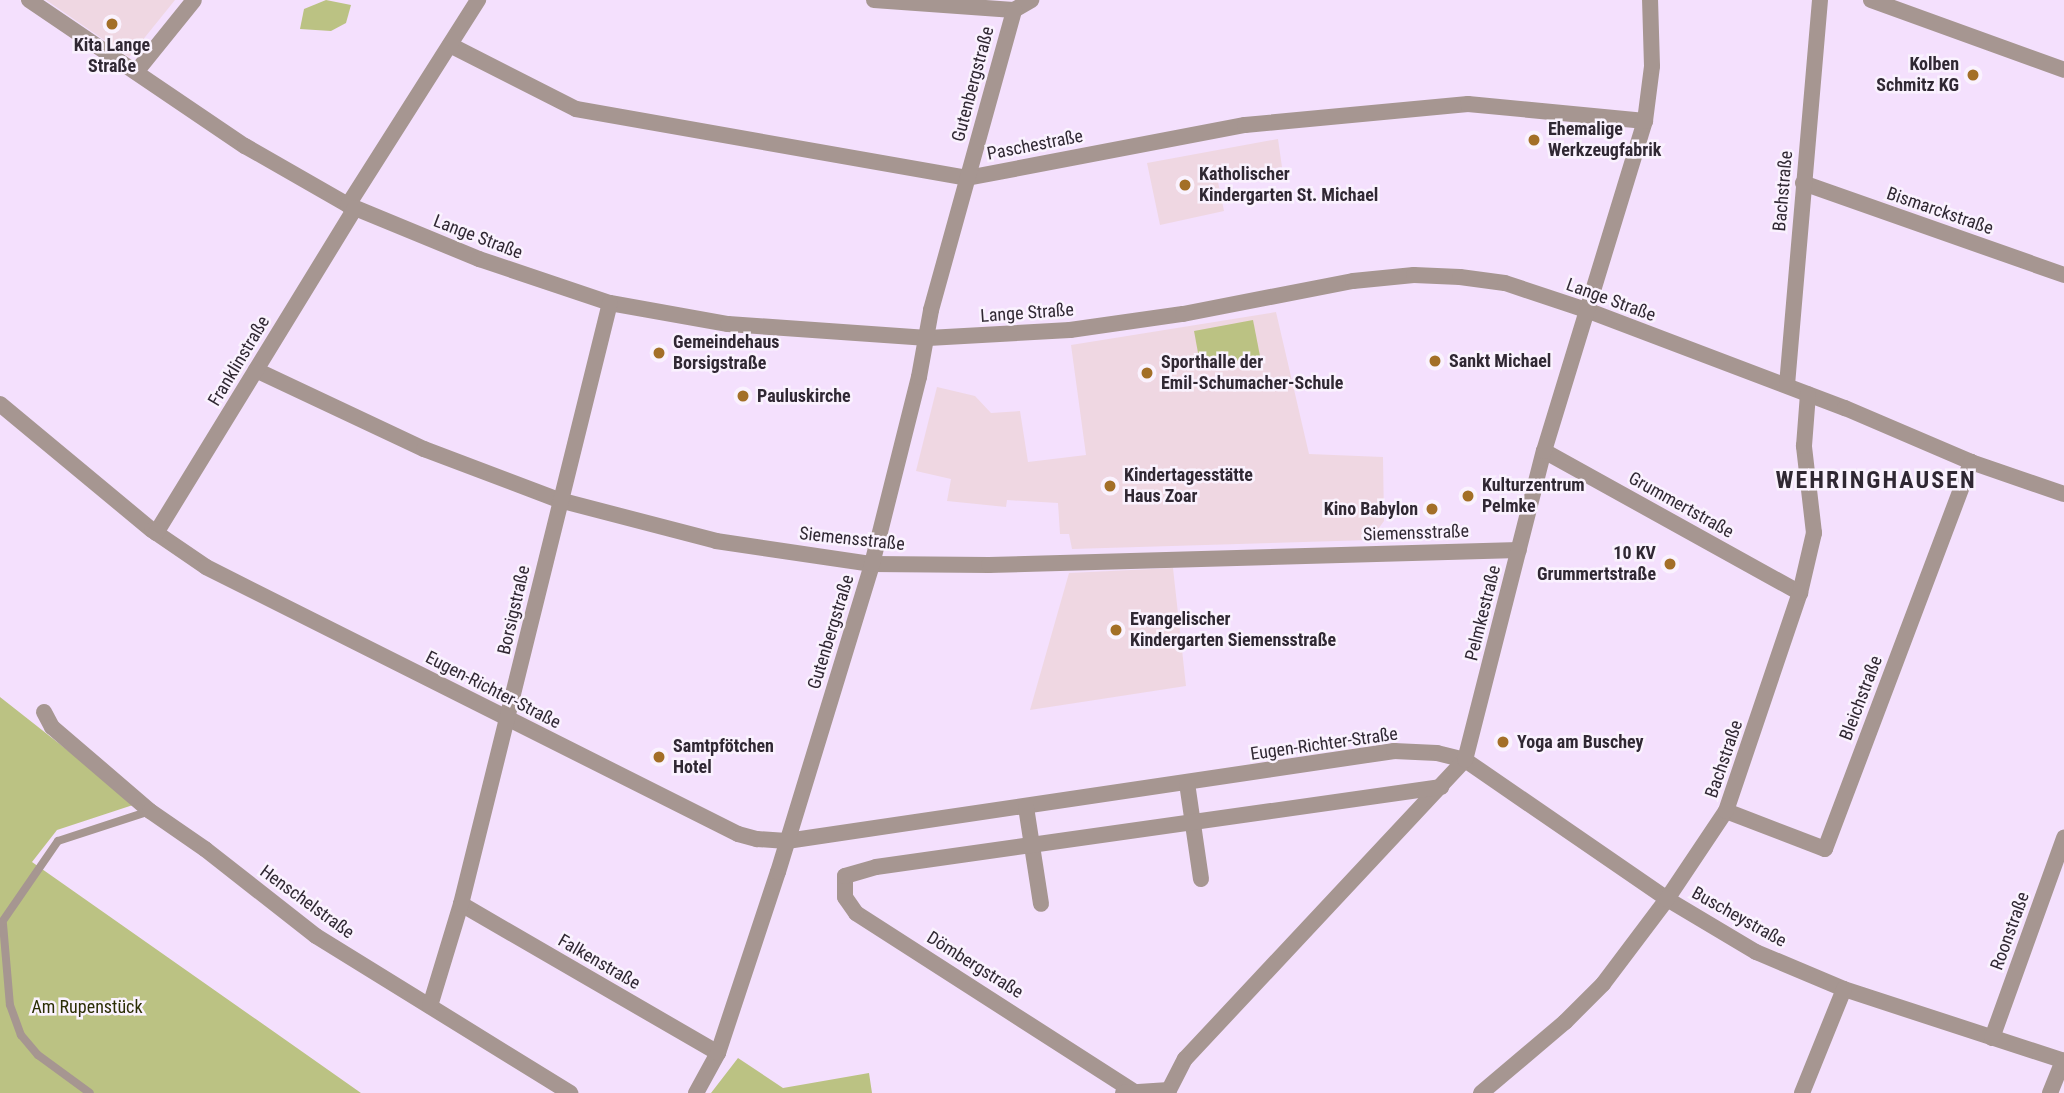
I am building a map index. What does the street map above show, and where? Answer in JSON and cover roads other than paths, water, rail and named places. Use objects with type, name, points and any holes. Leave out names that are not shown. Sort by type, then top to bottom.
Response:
[{"type":"street","name":"Lange Straße","points":[[29,0],[245,146],[352,207],[479,259],[610,303],[728,324],[928,338],[1070,330],[1183,314],[1353,281],[1415,275],[1505,283],[1589,311],[1787,385],[1971,462],[2064,494]]},
{"type":"street","points":[[136,72],[194,0]]},
{"type":"street","name":"Franklinstraße","points":[[156,533],[478,0]]},
{"type":"street","points":[[874,0],[975,2],[1014,10],[1031,0]]},
{"type":"street","name":"Pelmkestraße","points":[[1128,1092],[1171,1092],[1185,1059],[1465,760],[1544,450],[1589,311],[1645,121],[1652,66],[1650,0]]},
{"type":"street","name":"Bachstraße","points":[[1787,385],[1820,0]]},
{"type":"street","points":[[1871,0],[2064,70]]},
{"type":"street","name":"Gutenbergstraße","points":[[696,1093],[718,1053],[787,841],[872,564],[928,338],[931,310],[1014,10]]},
{"type":"street","name":"Paschestraße","points":[[450,45],[576,109],[967,178],[1245,124],[1468,104],[1645,121]]},
{"type":"street","name":"Bismarckstraße","points":[[1803,183],[2064,275]]},
{"type":"street","name":"Borsigstraße","points":[[430,1006],[461,904],[610,303]]},
{"type":"street","name":"Siemensstraße","points":[[256,370],[424,449],[559,500],[716,541],[872,564],[989,565],[1519,550]]},
{"type":"street","name":"Bachstraße","points":[[1480,1093],[1565,1022],[1603,984],[1667,899],[1726,811],[1800,593],[1814,533],[1804,446],[1808,394]]},
{"type":"street","name":"Eugen-Richter-Straße","points":[[0,404],[156,533],[206,567],[738,834],[757,839],[787,841],[1394,751],[1437,753],[1465,760]]},
{"type":"street","name":"Grummertstraße","points":[[1544,450],[1800,593]]},
{"type":"street","name":"Bleichstraße","points":[[1726,811],[1825,849],[1971,462]]},
{"type":"street","name":"Henschelstraße","points":[[44,712],[52,727],[150,811],[205,849],[316,936],[570,1093]]},
{"type":"street","name":"Buscheystraße","points":[[1465,760],[1667,899],[1756,952],[1844,989],[2063,1061]]},
{"type":"street","points":[[1187,783],[1201,879]]},
{"type":"street","points":[[1031,844],[1441,787]]},
{"type":"street","points":[[1026,807],[1041,904]]},
{"type":"street","name":"Roonstraße","points":[[1992,1038],[2064,838]]},
{"type":"street","name":"Dömbergstraße","points":[[1031,844],[876,867],[845,876],[845,897],[856,913],[1128,1092]]},
{"type":"street","name":"Falkenstraße","points":[[461,904],[718,1053]]},
{"type":"street","points":[[1802,1093],[1844,989]]},
{"type":"street","points":[[2050,1093],[2063,1061]]},
{"type":"lane","points":[[90,1093],[38,1055],[21,1035],[10,1005],[2,924],[58,841],[150,811]]},
{"type":"place","name":"Kita Lange Straße","points":[[112,24]]},
{"type":"place","name":"Kolben Schmitz KG","points":[[1973,75]]},
{"type":"place","name":"Ehemalige Werkzeugfabrik","points":[[1534,140]]},
{"type":"place","name":"Katholischer Kindergarten St. Michael","points":[[1185,185]]},
{"type":"place","name":"Gemeindehaus Borsigstraße","points":[[659,353]]},
{"type":"place","name":"Sankt Michael","points":[[1435,361]]},
{"type":"place","name":"Sporthalle der Emil-Schumacher-Schule","points":[[1147,373]]},
{"type":"place","name":"Pauluskirche","points":[[743,396]]},
{"type":"place","name":"Kindertagesstätte Haus Zoar","points":[[1110,486]]},
{"type":"place","name":"Kulturzentrum Pelmke","points":[[1468,496]]},
{"type":"place","name":"Kino Babylon","points":[[1432,509]]},
{"type":"place","name":"10 KV Grummertstraße","points":[[1670,564]]},
{"type":"place","name":"Evangelischer Kindergarten Siemensstraße","points":[[1116,630]]},
{"type":"place","name":"Yoga am Buschey","points":[[1503,742]]},
{"type":"place","name":"Samtpfötchen Hotel","points":[[659,757]]},
{"type":"district","name":"WEHRINGHAUSEN","points":[[1876,481]]},
{"type":"park label","name":"Am Rupenstück","points":[[87,1007]]}]
